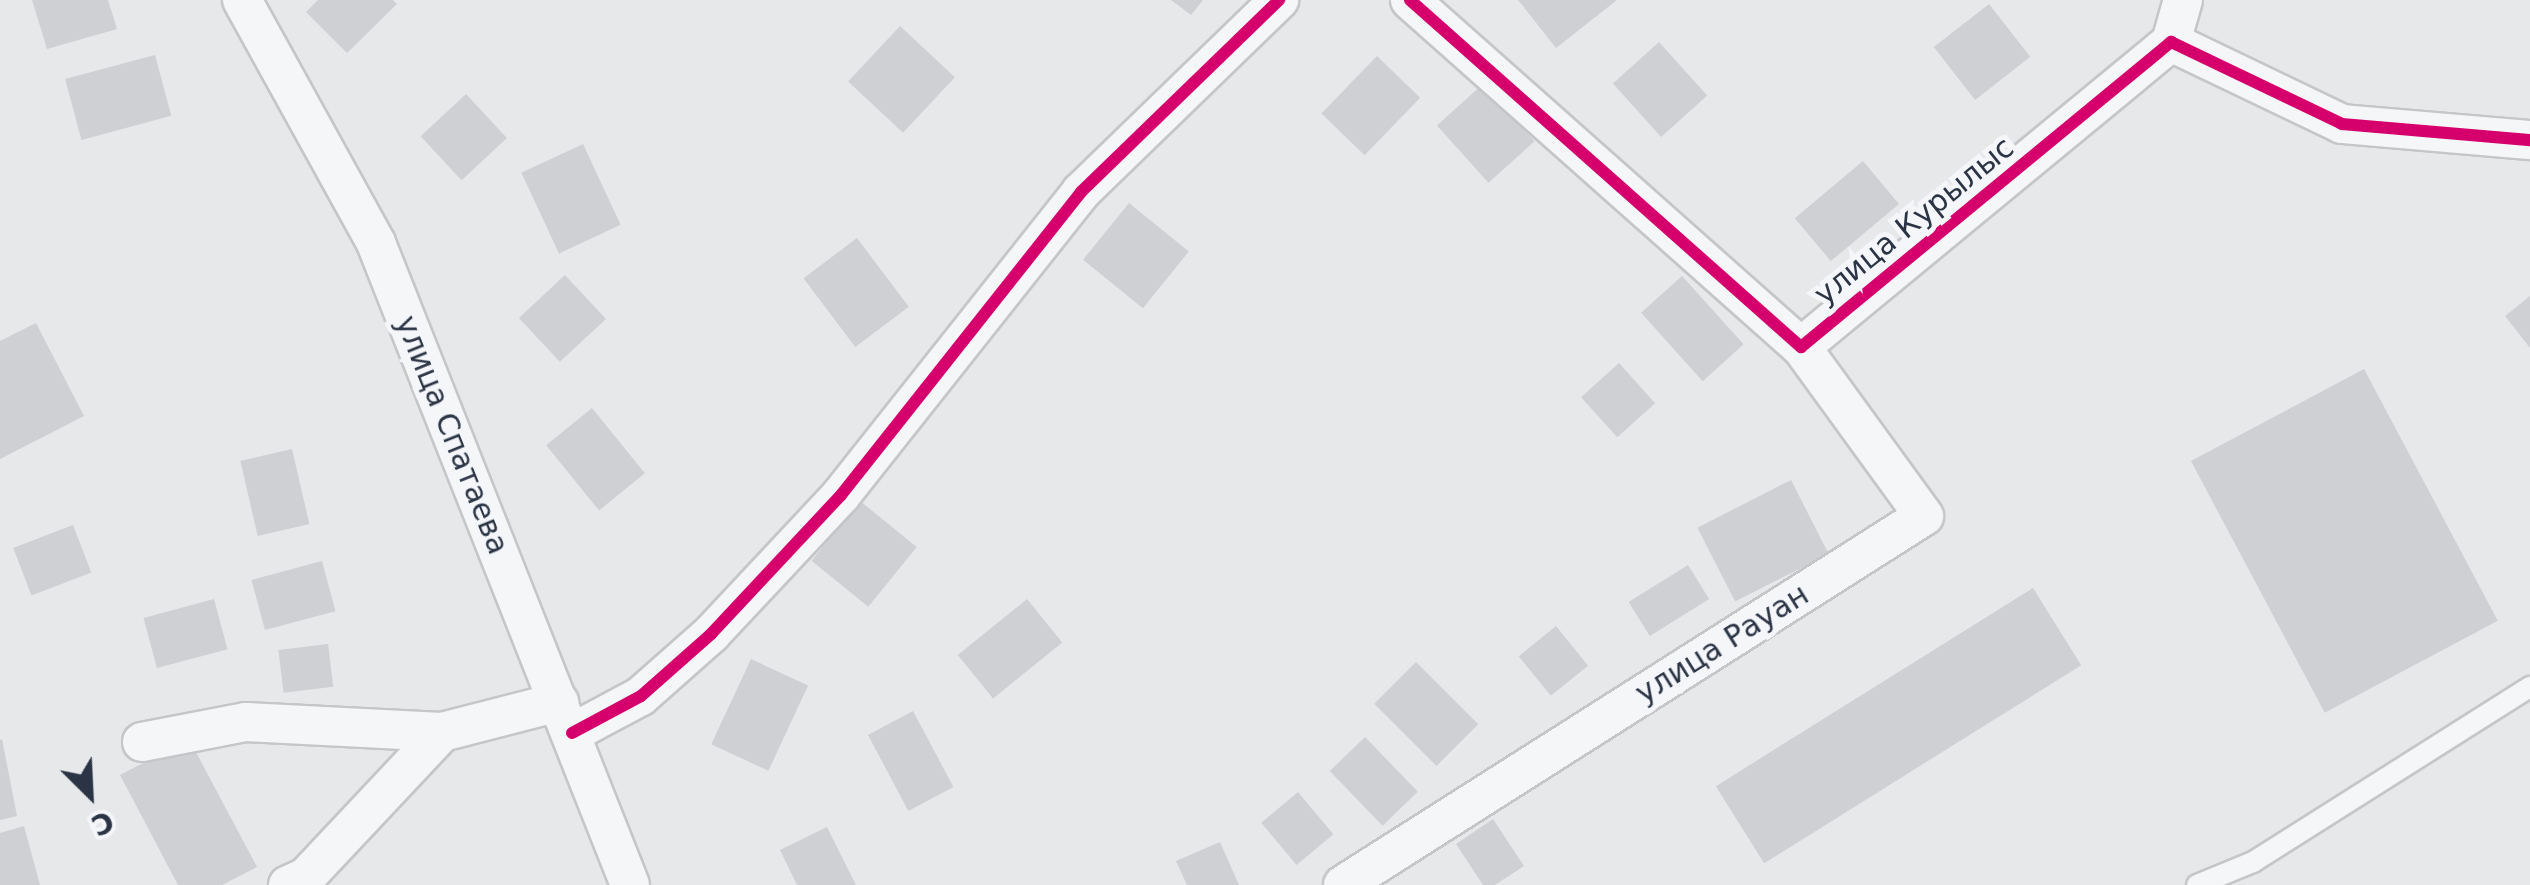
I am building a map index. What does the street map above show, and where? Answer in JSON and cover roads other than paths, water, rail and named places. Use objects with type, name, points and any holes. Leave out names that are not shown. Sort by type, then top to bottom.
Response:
[{"type":"street","name":"улица Спатаева","points":[[242,0],[376,244],[630,885]]},
{"type":"street","points":[[142,742],[246,722],[442,732],[566,718],[641,696],[711,634],[841,495],[1081,192],[1279,0]]},
{"type":"street","name":"улица Курылыс","points":[[1410,0],[1801,347],[2171,42]]},
{"type":"street","points":[[2183,0],[2171,42],[2342,124],[2530,140]]},
{"type":"street","name":"улица Рауан","points":[[1343,885],[1924,516],[1801,347]]},
{"type":"street","points":[[288,885],[306,877],[442,732]]},
{"type":"lane","points":[[2197,885],[2253,862],[2530,687]]}]
